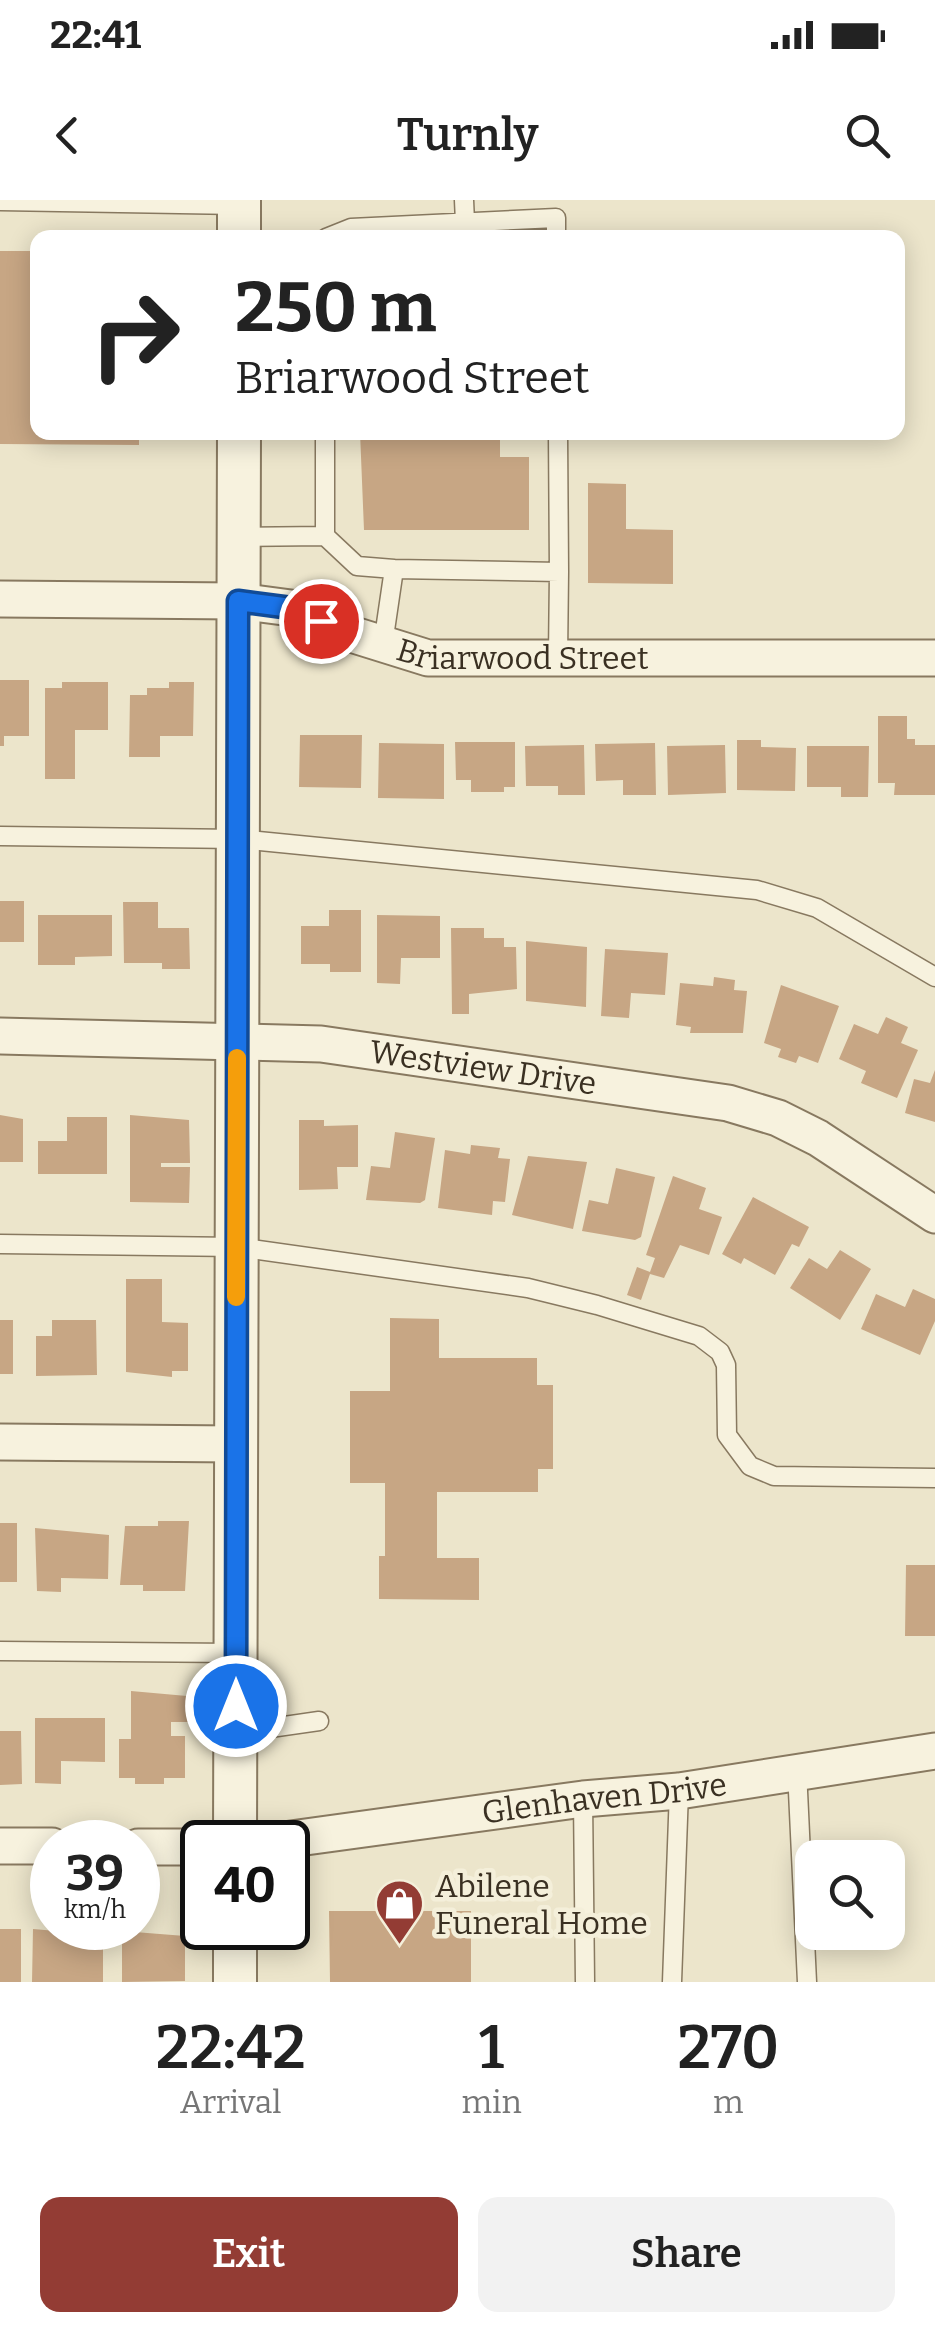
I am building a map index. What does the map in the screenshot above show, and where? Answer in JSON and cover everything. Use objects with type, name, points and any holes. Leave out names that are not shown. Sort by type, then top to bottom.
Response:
[{"type":"street","points":[[235,1820],[239,440]]},
{"type":"street","name":"Briarwood Street","points":[[0,599],[238,601],[291,608],[428,658],[935,658]]},
{"type":"street","name":"Westview Drive","points":[[0,1036],[237,1038],[341,1046],[728,1103],[778,1118],[818,1138],[935,1215]]},
{"type":"street","points":[[0,1442],[236,1444]]},
{"type":"street","name":"Glenhaven Drive","points":[[310,1837],[679,1791],[935,1751]]},
{"type":"street","points":[[0,1846],[30,1846]]},
{"type":"street","points":[[235,1950],[235,1982]]},
{"type":"lane","points":[[464,200],[465,222]]},
{"type":"lane","points":[[0,201],[239,214]]},
{"type":"lane","points":[[346,230],[556,218]]},
{"type":"lane","points":[[325,536],[326,440]]},
{"type":"lane","points":[[558,440],[558,658]]},
{"type":"lane","points":[[239,537],[325,536],[357,566],[559,572]]},
{"type":"lane","points":[[382,644],[394,568]]},
{"type":"lane","points":[[0,836],[238,839],[757,890],[818,908],[935,977]]},
{"type":"lane","points":[[0,1244],[237,1247],[528,1288],[699,1336],[720,1352],[726,1365],[727,1435],[750,1466],[774,1476],[935,1478]]},
{"type":"lane","points":[[0,1651],[236,1653]]},
{"type":"lane","points":[[236,1733],[319,1721]]},
{"type":"lane","points":[[797,1770],[807,1982]]},
{"type":"lane","points":[[672,1982],[679,1791]]},
{"type":"lane","points":[[583,1800],[584,1982]]},
{"type":"building","points":[[0,251],[30,251],[30,440],[139,440],[139,445],[0,444]]},
{"type":"building","points":[[360,440],[500,440],[500,457],[529,457],[529,530],[364,530]]},
{"type":"building","points":[[588,483],[626,484],[626,529],[673,530],[673,584],[588,583]]},
{"type":"building","points":[[0,680],[29,680],[29,736],[4,736],[4,746],[0,746]]},
{"type":"building","points":[[62,682],[108,682],[108,730],[75,730],[75,779],[45,779],[45,688],[62,688]]},
{"type":"building","points":[[169,682],[194,682],[193,736],[160,736],[160,757],[129,757],[130,695],[147,695],[147,688],[169,688]]},
{"type":"building","points":[[878,716],[907,716],[907,739],[915,739],[915,745],[935,745],[935,795],[894,795],[895,783],[878,783]]},
{"type":"building","points":[[300,735],[362,735],[361,788],[299,787]]},
{"type":"building","points":[[737,740],[761,740],[761,747],[796,748],[795,791],[737,790]]},
{"type":"building","points":[[455,742],[515,742],[515,787],[504,787],[504,792],[471,792],[471,780],[456,780]]},
{"type":"building","points":[[379,743],[444,744],[444,799],[378,798]]},
{"type":"building","points":[[655,743],[656,795],[623,795],[623,780],[596,781],[595,744]]},
{"type":"building","points":[[584,745],[585,795],[558,795],[558,786],[526,786],[525,746]]},
{"type":"building","points":[[725,745],[726,793],[668,795],[667,746]]},
{"type":"building","points":[[807,746],[869,746],[868,797],[841,797],[841,787],[807,787]]},
{"type":"building","points":[[0,901],[24,901],[24,942],[0,942]]},
{"type":"building","points":[[123,902],[158,902],[158,928],[189,928],[190,969],[162,969],[162,963],[124,963]]},
{"type":"building","points":[[329,910],[361,910],[361,972],[330,972],[330,964],[301,964],[301,926],[329,926]]},
{"type":"building","points":[[38,915],[112,915],[112,956],[75,957],[75,965],[38,965]]},
{"type":"building","points":[[377,915],[440,916],[440,958],[401,958],[400,984],[377,983]]},
{"type":"building","points":[[451,928],[484,928],[484,938],[504,938],[504,947],[516,947],[517,989],[469,994],[469,1014],[452,1014]]},
{"type":"building","points":[[526,941],[587,947],[586,1007],[526,1001]]},
{"type":"building","points":[[605,949],[668,953],[665,995],[631,993],[629,1018],[601,1016]]},
{"type":"building","points":[[714,977],[735,980],[734,990],[747,991],[743,1033],[690,1033],[691,1027],[676,1025],[680,983],[713,986]]},
{"type":"building","points":[[781,985],[839,1006],[818,1063],[799,1056],[796,1063],[778,1057],[781,1049],[764,1043]]},
{"type":"building","points":[[886,1017],[908,1027],[901,1043],[918,1050],[897,1098],[861,1083],[866,1071],[839,1059],[854,1024],[878,1034]]},
{"type":"building","points":[[935,1070],[935,1122],[905,1113],[914,1079],[930,1083]]},
{"type":"building","points":[[0,1115],[23,1119],[23,1162],[0,1162]]},
{"type":"building","points":[[130,1115],[189,1120],[190,1163],[161,1163],[161,1167],[190,1167],[189,1203],[130,1202]]},
{"type":"building","points":[[67,1117],[107,1117],[107,1174],[38,1174],[38,1141],[67,1141]]},
{"type":"building","points":[[299,1120],[324,1120],[324,1126],[358,1125],[358,1167],[337,1167],[338,1189],[299,1190]]},
{"type":"building","points":[[395,1132],[435,1138],[425,1200],[420,1203],[366,1200],[371,1166],[390,1168]]},
{"type":"building","points":[[471,1145],[500,1148],[498,1158],[510,1159],[505,1202],[493,1201],[492,1215],[438,1208],[445,1150],[470,1154]]},
{"type":"building","points":[[528,1156],[587,1162],[573,1229],[512,1215]]},
{"type":"building","points":[[616,1168],[655,1177],[641,1237],[635,1240],[582,1231],[589,1200],[608,1204]]},
{"type":"building","points":[[673,1176],[706,1188],[699,1209],[722,1217],[709,1255],[680,1245],[664,1278],[650,1274],[641,1300],[627,1295],[637,1267],[650,1272],[655,1258],[646,1255]]},
{"type":"building","points":[[753,1197],[809,1227],[799,1247],[792,1244],[775,1275],[744,1258],[741,1264],[722,1254]]},
{"type":"building","points":[[840,1250],[871,1269],[840,1320],[790,1288],[809,1258],[827,1269]]},
{"type":"building","points":[[126,1279],[162,1279],[162,1322],[188,1323],[188,1371],[172,1371],[172,1377],[126,1372]]},
{"type":"building","points":[[913,1289],[935,1299],[935,1321],[920,1355],[861,1329],[876,1294],[905,1307]]},
{"type":"building","points":[[390,1318],[439,1319],[439,1358],[537,1358],[537,1385],[553,1385],[553,1469],[538,1469],[538,1492],[437,1492],[437,1558],[479,1558],[479,1600],[379,1599],[379,1556],[385,1556],[385,1483],[350,1483],[350,1391],[390,1391]]},
{"type":"building","points":[[0,1320],[13,1320],[13,1374],[0,1374]]},
{"type":"building","points":[[52,1320],[96,1320],[97,1375],[36,1376],[36,1336],[52,1336]]},
{"type":"building","points":[[158,1521],[189,1521],[185,1591],[143,1591],[143,1585],[120,1585],[125,1526],[158,1526]]},
{"type":"building","points":[[0,1523],[17,1523],[17,1582],[0,1582]]},
{"type":"building","points":[[35,1528],[109,1535],[108,1579],[61,1578],[61,1592],[37,1591]]},
{"type":"building","points":[[906,1565],[935,1565],[935,1636],[905,1636]]},
{"type":"building","points":[[131,1691],[198,1697],[198,1722],[171,1722],[171,1736],[185,1736],[185,1778],[164,1778],[164,1784],[135,1784],[135,1778],[119,1778],[119,1739],[131,1739]]},
{"type":"building","points":[[35,1718],[105,1718],[105,1762],[61,1761],[61,1784],[35,1783]]},
{"type":"building","points":[[0,1731],[21,1731],[22,1784],[0,1785]]},
{"type":"building","name":"Abilene Funeral Home","points":[[329,1911],[471,1911],[471,1982],[330,1982]]},
{"type":"building","points":[[0,1929],[21,1929],[21,1982],[0,1982]]},
{"type":"building","points":[[160,1934],[180,1936],[180,1950],[185,1950],[185,1981],[122,1982],[122,1950],[160,1950]]},
{"type":"building","points":[[33,1950],[103,1950],[103,1982],[32,1982]]},
{"type":"slow traffic","points":[[236,1297],[237,1058]]},
{"type":"place","name":"Abilene Funeral Home","points":[[400,1946]]},
{"type":"route","points":[[236,1706],[238,601],[291,608],[321,621]]}]
